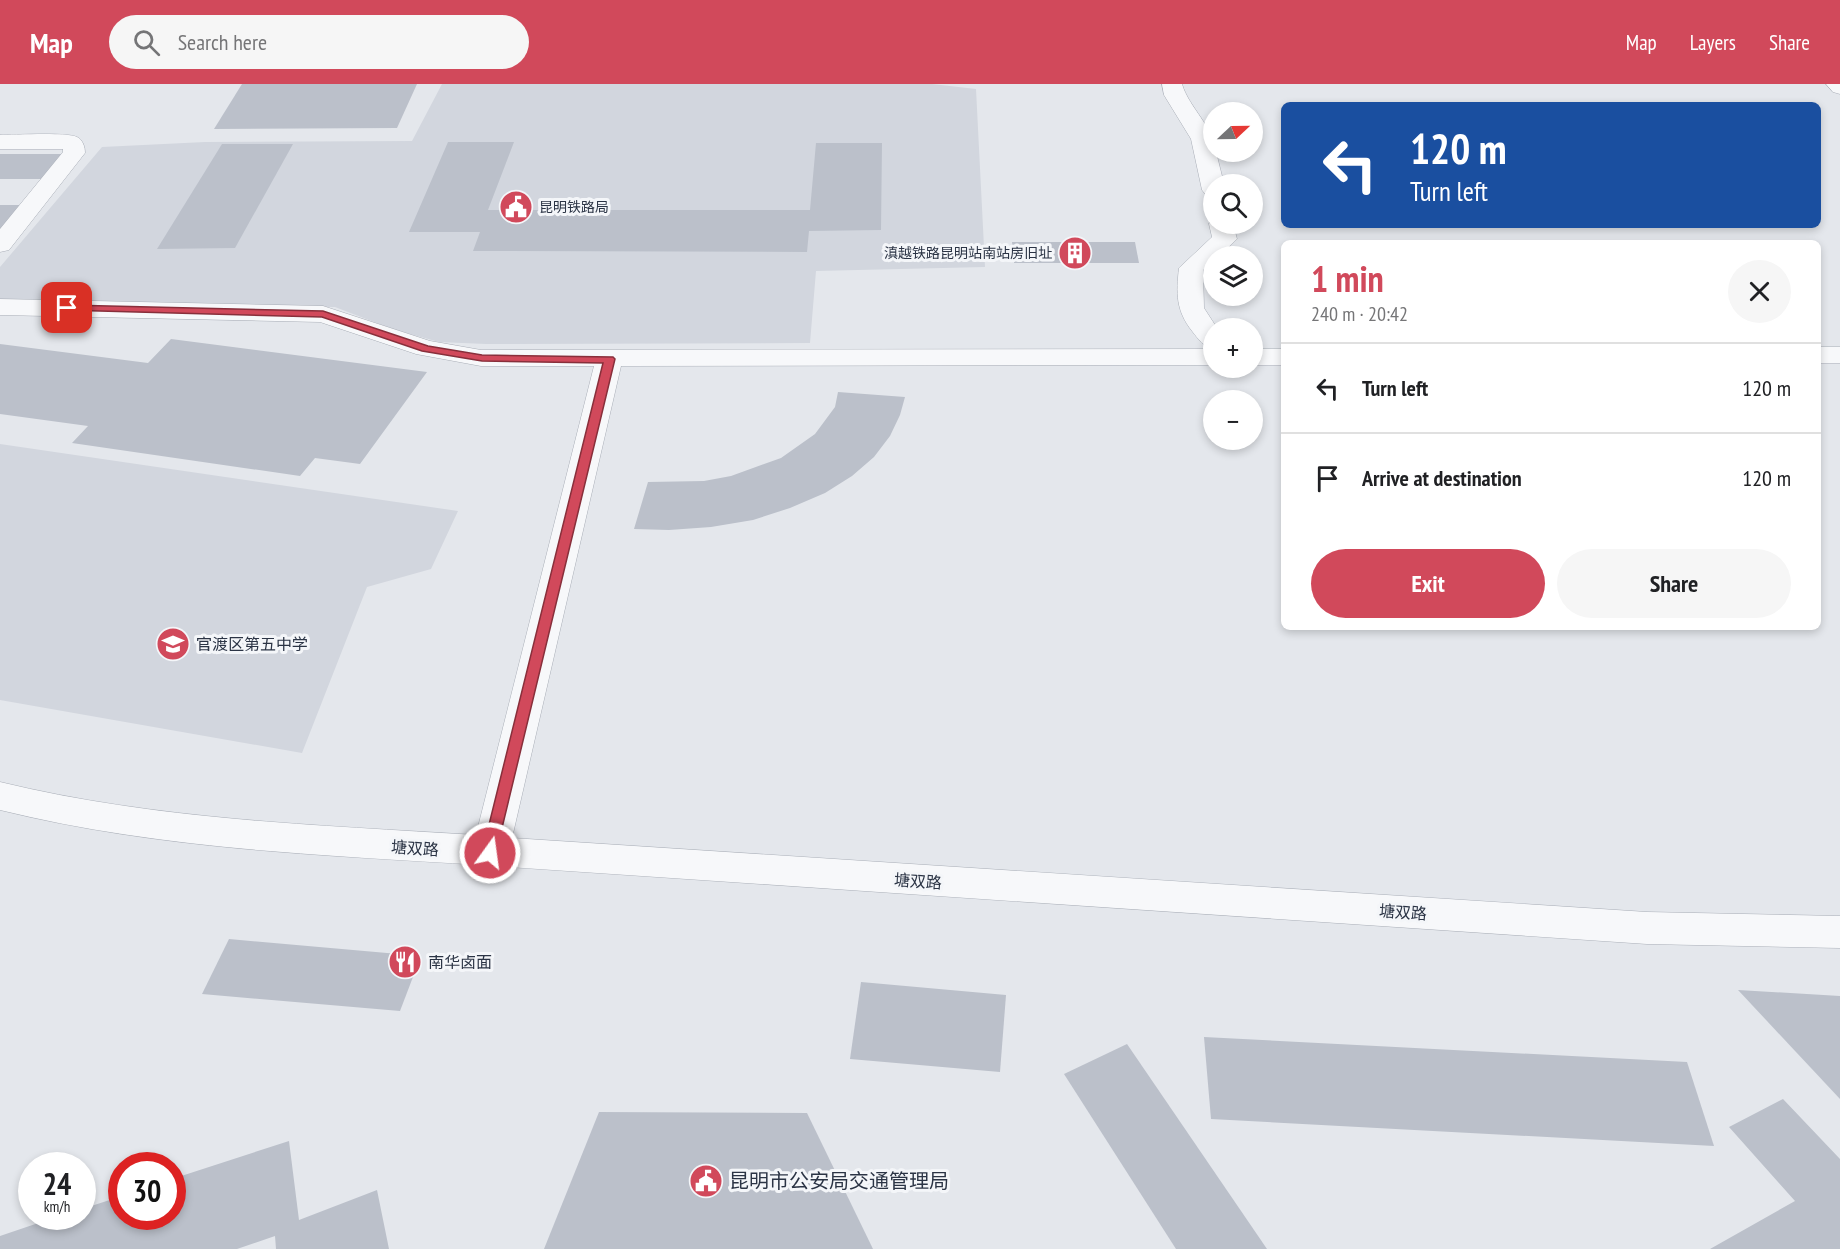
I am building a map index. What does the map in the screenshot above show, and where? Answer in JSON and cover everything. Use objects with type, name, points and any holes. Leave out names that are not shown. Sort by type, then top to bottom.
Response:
[{"type":"street","points":[[1172,84],[1175,95],[1202,139],[1210,174]]},
{"type":"street","points":[[1836,84],[1840,88]]},
{"type":"street","points":[[0,142],[70,142],[74,146],[74,153],[0,244]]},
{"type":"street","points":[[1203,329],[1196,322],[1188,299],[1191,268],[1225,239],[1224,234]]},
{"type":"street","points":[[0,307],[323,314],[426,348],[482,358],[1203,357]]},
{"type":"street","points":[[1821,355],[1840,355]]},
{"type":"street","points":[[1263,357],[1281,357]]},
{"type":"street","points":[[490,853],[609,359]]},
{"type":"street","name":"塘双路","points":[[0,796],[57,810],[232,834],[490,853],[1647,928],[1840,932]]},
{"type":"shaded area","name":"昆明铁路局","points":[[442,84],[932,84],[976,89],[985,267],[816,271],[810,343],[486,344],[439,342],[392,329],[335,307],[0,303],[0,267],[102,147],[205,142],[412,141]]},
{"type":"shaded area","name":"官渡区第五中学","points":[[0,444],[458,511],[431,569],[367,587],[302,753],[0,700]]},
{"type":"building","points":[[242,84],[417,84],[397,128],[214,129]]},
{"type":"building","points":[[448,142],[514,142],[488,210],[810,210],[816,143],[882,143],[881,230],[809,231],[807,252],[473,251],[480,232],[409,232]]},
{"type":"building","points":[[222,144],[293,144],[235,248],[157,249]]},
{"type":"building","points":[[0,154],[62,154],[43,179],[0,179]]},
{"type":"building","points":[[0,205],[22,205],[0,234]]},
{"type":"building","name":"滇越铁路昆明站南站房旧址","points":[[1012,242],[1135,242],[1139,263],[1014,263]]},
{"type":"building","points":[[171,339],[427,372],[360,464],[315,458],[300,476],[72,443],[88,426],[0,414],[0,344],[148,363]]},
{"type":"building","points":[[838,392],[905,397],[890,436],[874,457],[852,476],[825,493],[753,520],[711,527],[669,530],[634,529],[648,482],[704,481],[731,476],[781,458],[815,434],[835,407]]},
{"type":"building","points":[[229,939],[421,956],[400,1011],[202,994]]},
{"type":"building","points":[[861,982],[1006,995],[1000,1072],[850,1059]]},
{"type":"building","points":[[1738,990],[1840,996],[1840,1099]]},
{"type":"building","points":[[1204,1037],[1687,1062],[1714,1146],[1211,1119]]},
{"type":"building","points":[[1127,1044],[1267,1249],[1176,1249],[1064,1074]]},
{"type":"building","points":[[1783,1099],[1840,1159],[1840,1249],[1710,1249],[1795,1201],[1729,1127]]},
{"type":"building","name":"昆明市公安局交通管理局","points":[[599,1112],[807,1113],[873,1249],[544,1249]]},
{"type":"building","points":[[289,1141],[299,1220],[377,1190],[389,1249],[276,1249],[275,1236],[237,1249],[0,1249],[0,1236],[18,1230],[96,1230],[96,1204],[108,1201],[108,1230],[186,1230],[186,1174]]},
{"type":"place","name":"昆明铁路局","points":[[516,207]]},
{"type":"place","name":"滇越铁路昆明站南站房旧址","points":[[1075,253]]},
{"type":"place","name":"官渡区第五中学","points":[[173,644]]},
{"type":"place","name":"南华卤面","points":[[405,962]]},
{"type":"place","name":"昆明市公安局交通管理局","points":[[706,1181]]},
{"type":"route","points":[[67,308],[323,314],[426,348],[482,358],[609,359],[490,853]]}]
